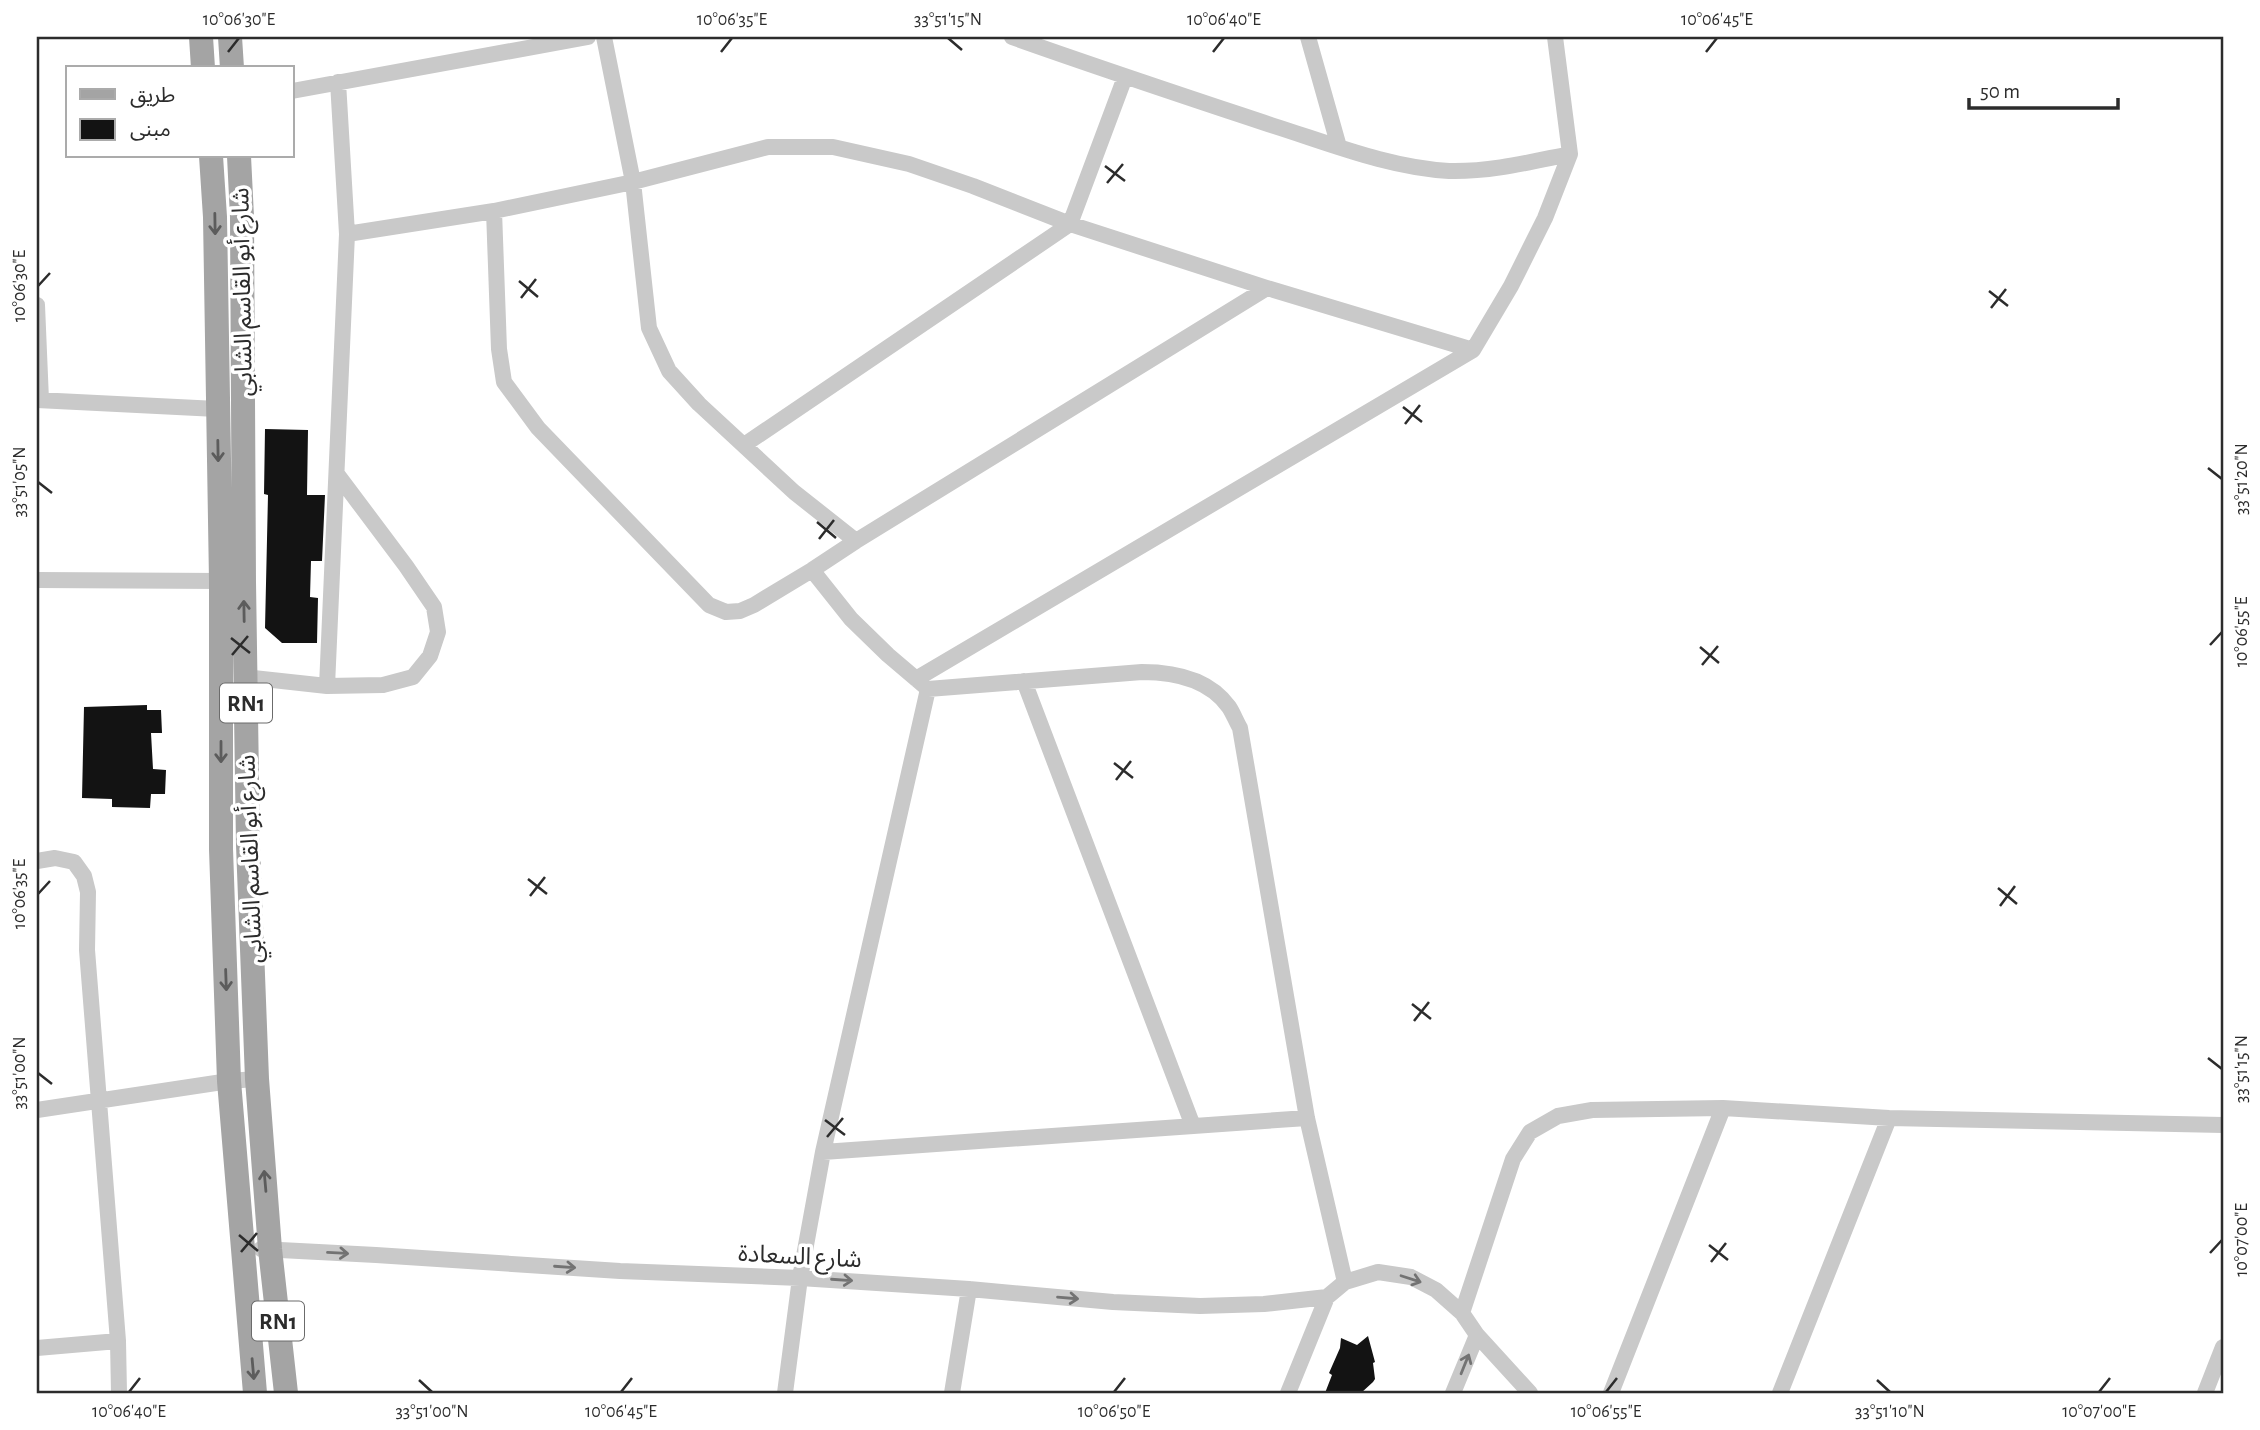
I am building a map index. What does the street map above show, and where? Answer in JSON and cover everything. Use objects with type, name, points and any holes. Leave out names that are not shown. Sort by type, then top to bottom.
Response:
[{"type":"main road","points":[[201,37],[203,66]]},
{"type":"main road","points":[[230,37],[232,66]]},
{"type":"main road","name":"شارع أبو القاسم الشابي","points":[[211,158],[215,217],[221,582],[221,849],[229,1081],[255,1393]]},
{"type":"main road","name":"شارع أبو القاسم الشابي","points":[[239,158],[243,244],[245,677],[257,1079],[270,1249],[286,1393]]},
{"type":"street","points":[[294,91],[588,37]]},
{"type":"street","points":[[604,37],[634,182],[649,328],[670,371],[699,404],[794,492],[856,541]]},
{"type":"street","points":[[1012,37],[1125,77],[1339,147],[1403,165],[1449,171],[1499,169],[1570,153]]},
{"type":"street","points":[[1308,37],[1339,147]]},
{"type":"street","points":[[785,1393],[800,1278],[823,1152],[922,684],[1472,350],[1511,286],[1539,230],[1570,153],[1555,37]]},
{"type":"street","points":[[744,445],[1070,225],[1125,77]]},
{"type":"street","points":[[327,686],[347,234],[338,82]]},
{"type":"street","points":[[347,234],[494,211],[634,182],[768,148],[833,147],[909,164],[973,186],[1070,225],[1472,350]]},
{"type":"street","points":[[494,211],[499,349],[504,382],[538,428],[709,605],[726,612],[740,611],[754,605],[813,570],[1267,288]]},
{"type":"street","points":[[37,305],[39,400],[217,410]]},
{"type":"street","points":[[245,677],[327,686],[383,685],[413,677],[430,656],[438,632],[434,607],[337,474]]},
{"type":"street","points":[[813,570],[851,619],[922,684],[1166,672],[1188,677],[1228,706],[1240,728],[1307,1118],[1345,1282]]},
{"type":"street","points":[[37,580],[221,582]]},
{"type":"street","points":[[1024,681],[1193,1126]]},
{"type":"street","points":[[37,861],[55,858],[74,862],[84,876],[88,891],[87,950],[120,1393]]},
{"type":"street","points":[[37,1110],[257,1079]]},
{"type":"street","points":[[1611,1393],[1723,1108]]},
{"type":"street","points":[[1462,1313],[1513,1160],[1530,1132],[1558,1116],[1592,1110],[1723,1108],[1889,1118],[2223,1125]]},
{"type":"street","points":[[823,1152],[1307,1118]]},
{"type":"street","points":[[1780,1393],[1889,1118]]},
{"type":"street","name":"شارع السعادة","points":[[242,1249],[620,1271],[800,1278],[1112,1302],[1200,1306],[1264,1304],[1327,1297]]},
{"type":"street","points":[[1288,1393],[1327,1297],[1345,1282],[1378,1272],[1410,1277],[1436,1290],[1462,1313],[1477,1335],[1530,1393]]},
{"type":"street","points":[[952,1393],[969,1289]]},
{"type":"street","points":[[1453,1393],[1477,1335]]},
{"type":"street","points":[[37,1348],[118,1341]]},
{"type":"street","points":[[2205,1393],[2223,1347]]},
{"type":"building","points":[[265,429],[308,430],[307,495],[325,495],[322,561],[311,561],[310,597],[318,598],[317,643],[282,643],[265,628],[268,495],[264,494]]},
{"type":"building","points":[[147,705],[147,710],[161,710],[162,733],[151,733],[153,769],[166,770],[165,794],[151,794],[150,808],[112,807],[112,799],[82,798],[84,707]]},
{"type":"building","points":[[1368,1336],[1375,1362],[1373,1382],[1361,1393],[1325,1393],[1341,1338],[1357,1345]]}]
